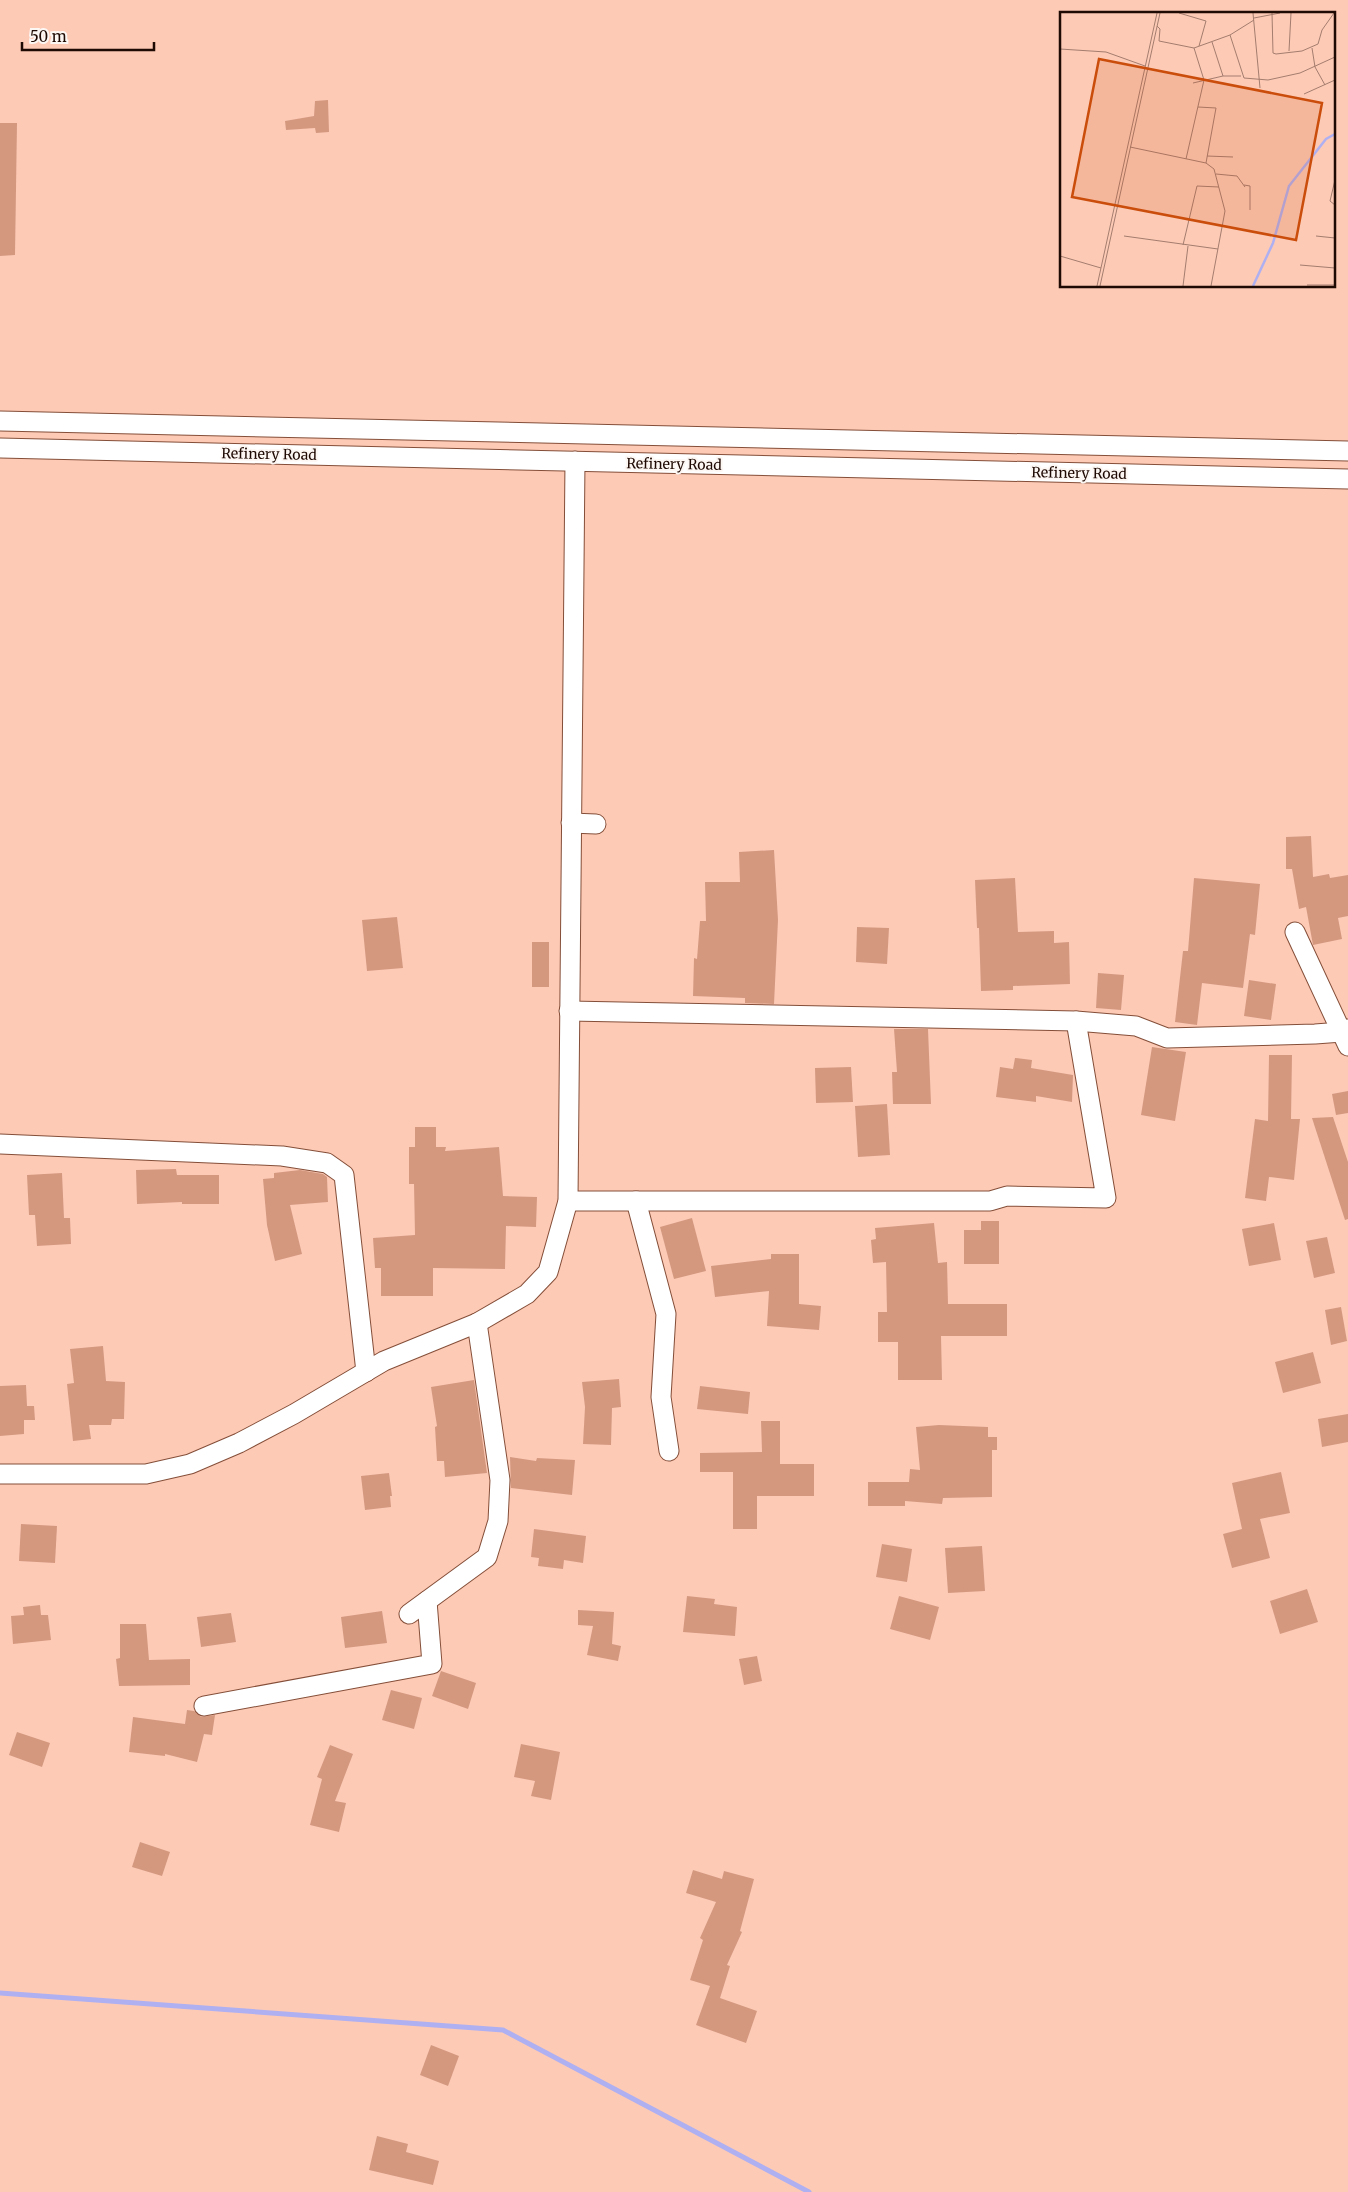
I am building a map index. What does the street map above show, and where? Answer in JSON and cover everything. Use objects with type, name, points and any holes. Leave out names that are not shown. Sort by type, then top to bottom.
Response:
[{"type":"street","name":"Refinery Road","points":[[0,421],[1348,451]]},
{"type":"street","name":"Refinery Road","points":[[0,448],[1348,480]]},
{"type":"street","points":[[0,1474],[146,1474],[190,1464],[263,1430],[384,1361],[477,1323],[527,1294],[548,1272],[568,1201],[576,461]]},
{"type":"street","points":[[571,823],[596,824]]},
{"type":"street","points":[[569,1011],[1076,1021],[1136,1026],[1167,1038],[1346,1035],[1295,932]]},
{"type":"street","points":[[568,1201],[990,1201],[1007,1196],[1106,1198],[1076,1021]]},
{"type":"street","points":[[0,1144],[282,1156],[327,1163],[344,1176],[366,1372]]},
{"type":"street","points":[[636,1201],[666,1314],[661,1397],[669,1451]]},
{"type":"street","points":[[409,1614],[487,1558],[498,1521],[500,1480],[477,1323]]},
{"type":"street","points":[[204,1706],[432,1664],[427,1601]]},
{"type":"building","points":[[328,100],[329,132],[316,133],[315,128],[286,130],[285,121],[314,116],[315,101]]},
{"type":"building","points":[[0,123],[17,123],[15,255],[0,256]]},
{"type":"building","points":[[1311,836],[1313,877],[1329,874],[1330,878],[1348,875],[1348,916],[1338,918],[1342,939],[1313,945],[1306,907],[1299,909],[1292,869],[1286,869],[1286,837]]},
{"type":"building","points":[[774,850],[778,920],[774,1004],[745,1003],[745,998],[693,996],[694,958],[697,959],[700,921],[706,921],[705,882],[740,882],[739,852]]},
{"type":"building","points":[[1015,878],[1018,932],[1054,931],[1054,943],[1069,942],[1070,984],[1013,986],[1013,990],[981,991],[975,880]]},
{"type":"building","points":[[1194,878],[1260,884],[1255,935],[1250,934],[1243,988],[1202,983],[1197,1025],[1175,1022],[1183,951],[1188,951]]},
{"type":"building","points":[[397,917],[403,968],[367,971],[362,920]]},
{"type":"building","points":[[857,927],[889,928],[887,964],[856,962]]},
{"type":"building","points":[[532,942],[549,942],[549,987],[532,987]]},
{"type":"building","points":[[1098,973],[1124,975],[1121,1010],[1096,1008]]},
{"type":"building","points":[[1249,980],[1276,984],[1271,1020],[1244,1016]]},
{"type":"building","points":[[894,1029],[928,1029],[931,1104],[893,1104],[892,1072],[897,1072]]},
{"type":"building","points":[[1152,1047],[1186,1052],[1175,1121],[1141,1115]]},
{"type":"building","points":[[1269,1055],[1292,1055],[1291,1119],[1300,1119],[1294,1180],[1269,1177],[1266,1201],[1245,1198],[1255,1119],[1268,1121]]},
{"type":"building","points":[[1015,1058],[1032,1060],[1031,1068],[1073,1075],[1072,1102],[1036,1096],[1036,1102],[996,1097],[1000,1067],[1013,1069]]},
{"type":"building","points":[[851,1067],[853,1102],[816,1103],[815,1068]]},
{"type":"building","points":[[1348,1091],[1348,1113],[1336,1115],[1332,1094]]},
{"type":"building","points":[[887,1104],[890,1155],[858,1157],[855,1106]]},
{"type":"building","points":[[1333,1117],[1348,1162],[1348,1219],[1345,1220],[1312,1118]]},
{"type":"building","points":[[415,1127],[436,1127],[436,1147],[446,1147],[445,1151],[499,1147],[503,1196],[537,1197],[536,1227],[506,1226],[505,1269],[433,1268],[433,1296],[381,1296],[381,1268],[375,1268],[373,1238],[415,1235],[414,1184],[409,1184],[409,1147],[415,1147]]},
{"type":"building","points":[[176,1169],[177,1175],[219,1175],[219,1204],[182,1204],[182,1202],[137,1204],[136,1170]]},
{"type":"building","points":[[300,1170],[323,1174],[327,1177],[328,1202],[290,1205],[302,1254],[275,1261],[267,1225],[263,1179],[274,1178],[274,1173]]},
{"type":"building","points":[[62,1173],[64,1218],[70,1218],[71,1244],[37,1246],[35,1215],[29,1215],[27,1175]]},
{"type":"building","points":[[692,1218],[706,1271],[674,1279],[660,1227]]},
{"type":"building","points":[[981,1221],[999,1221],[999,1264],[964,1264],[964,1230],[981,1230]]},
{"type":"building","points":[[934,1223],[938,1263],[947,1262],[948,1304],[1007,1304],[1007,1336],[941,1336],[942,1380],[898,1380],[898,1342],[878,1342],[878,1312],[887,1312],[886,1262],[873,1263],[871,1240],[876,1239],[875,1228]]},
{"type":"building","points":[[1274,1223],[1281,1260],[1249,1266],[1242,1229]]},
{"type":"building","points":[[1327,1237],[1335,1273],[1314,1278],[1306,1241]]},
{"type":"building","points":[[771,1254],[799,1254],[799,1304],[821,1306],[819,1330],[767,1326],[769,1291],[715,1297],[711,1266],[771,1259]]},
{"type":"building","points":[[1341,1307],[1347,1341],[1331,1345],[1325,1310]]},
{"type":"building","points":[[103,1346],[106,1381],[125,1382],[124,1419],[112,1419],[111,1425],[89,1425],[91,1439],[73,1441],[67,1384],[74,1383],[70,1349]]},
{"type":"building","points":[[1313,1352],[1321,1383],[1283,1393],[1275,1362]]},
{"type":"building","points":[[619,1379],[621,1407],[612,1408],[611,1445],[583,1444],[585,1407],[582,1382]]},
{"type":"building","points":[[474,1380],[487,1473],[445,1477],[444,1461],[437,1461],[435,1427],[437,1426],[431,1387]]},
{"type":"building","points":[[26,1385],[27,1406],[34,1406],[35,1420],[24,1420],[24,1434],[0,1436],[0,1386]]},
{"type":"building","points":[[700,1386],[750,1392],[748,1414],[697,1409]]},
{"type":"building","points":[[1348,1414],[1348,1442],[1322,1447],[1318,1419]]},
{"type":"building","points":[[761,1421],[780,1421],[780,1464],[814,1464],[814,1496],[757,1496],[757,1529],[733,1529],[733,1472],[700,1472],[700,1453],[762,1452]]},
{"type":"building","points":[[939,1425],[988,1427],[988,1437],[997,1437],[997,1450],[992,1450],[992,1497],[943,1498],[942,1504],[905,1501],[905,1506],[868,1506],[868,1482],[909,1482],[910,1469],[920,1470],[916,1427]]},
{"type":"building","points":[[510,1457],[536,1461],[537,1458],[575,1460],[572,1495],[511,1488]]},
{"type":"building","points":[[1281,1472],[1290,1513],[1260,1519],[1270,1558],[1232,1568],[1223,1534],[1242,1529],[1232,1483]]},
{"type":"building","points":[[389,1473],[392,1496],[390,1496],[391,1507],[365,1510],[361,1476]]},
{"type":"building","points":[[21,1524],[57,1526],[55,1563],[19,1561]]},
{"type":"building","points":[[534,1529],[586,1536],[583,1563],[564,1560],[563,1569],[538,1566],[539,1558],[531,1557]]},
{"type":"building","points":[[882,1544],[912,1549],[907,1582],[876,1577]]},
{"type":"building","points":[[982,1546],[985,1591],[948,1593],[945,1548]]},
{"type":"building","points":[[1307,1589],[1318,1622],[1280,1634],[1270,1601]]},
{"type":"building","points":[[687,1596],[715,1599],[714,1604],[737,1607],[735,1636],[683,1632]]},
{"type":"building","points":[[899,1596],[939,1607],[930,1640],[890,1629]]},
{"type":"building","points":[[40,1605],[41,1615],[48,1615],[51,1640],[13,1644],[11,1616],[24,1615],[23,1607]]},
{"type":"building","points":[[578,1610],[614,1612],[612,1644],[621,1646],[618,1661],[587,1655],[593,1626],[578,1625]]},
{"type":"building","points":[[382,1611],[387,1643],[345,1648],[341,1617]]},
{"type":"building","points":[[231,1613],[236,1642],[201,1647],[197,1617]]},
{"type":"building","points":[[120,1624],[146,1624],[149,1660],[190,1659],[190,1685],[119,1686],[116,1659],[120,1658]]},
{"type":"building","points":[[757,1656],[762,1681],[744,1685],[739,1659]]},
{"type":"building","points":[[441,1671],[476,1683],[468,1709],[432,1696]]},
{"type":"building","points":[[391,1690],[422,1698],[414,1729],[382,1720]]},
{"type":"building","points":[[187,1710],[194,1711],[201,1717],[215,1715],[212,1735],[204,1734],[197,1762],[165,1754],[165,1756],[129,1752],[133,1717],[185,1724]]},
{"type":"building","points":[[17,1732],[50,1743],[42,1767],[9,1755]]},
{"type":"building","points":[[521,1744],[560,1752],[551,1800],[531,1796],[535,1781],[514,1777]]},
{"type":"building","points":[[330,1745],[353,1754],[335,1801],[346,1803],[339,1832],[310,1825],[322,1779],[317,1777]]},
{"type":"building","points":[[140,1842],[170,1852],[162,1876],[132,1867]]},
{"type":"building","points":[[693,1870],[722,1879],[724,1871],[754,1879],[740,1931],[742,1932],[727,1965],[730,1966],[720,1998],[757,2011],[746,2043],[696,2025],[710,1986],[690,1980],[703,1940],[700,1938],[716,1902],[686,1893]]},
{"type":"building","points":[[431,2045],[459,2056],[448,2086],[420,2075]]},
{"type":"building","points":[[377,2136],[408,2144],[406,2152],[439,2161],[433,2185],[369,2170]]},
{"type":"waterway","points":[[0,1993],[503,2030],[809,2192]]}]
